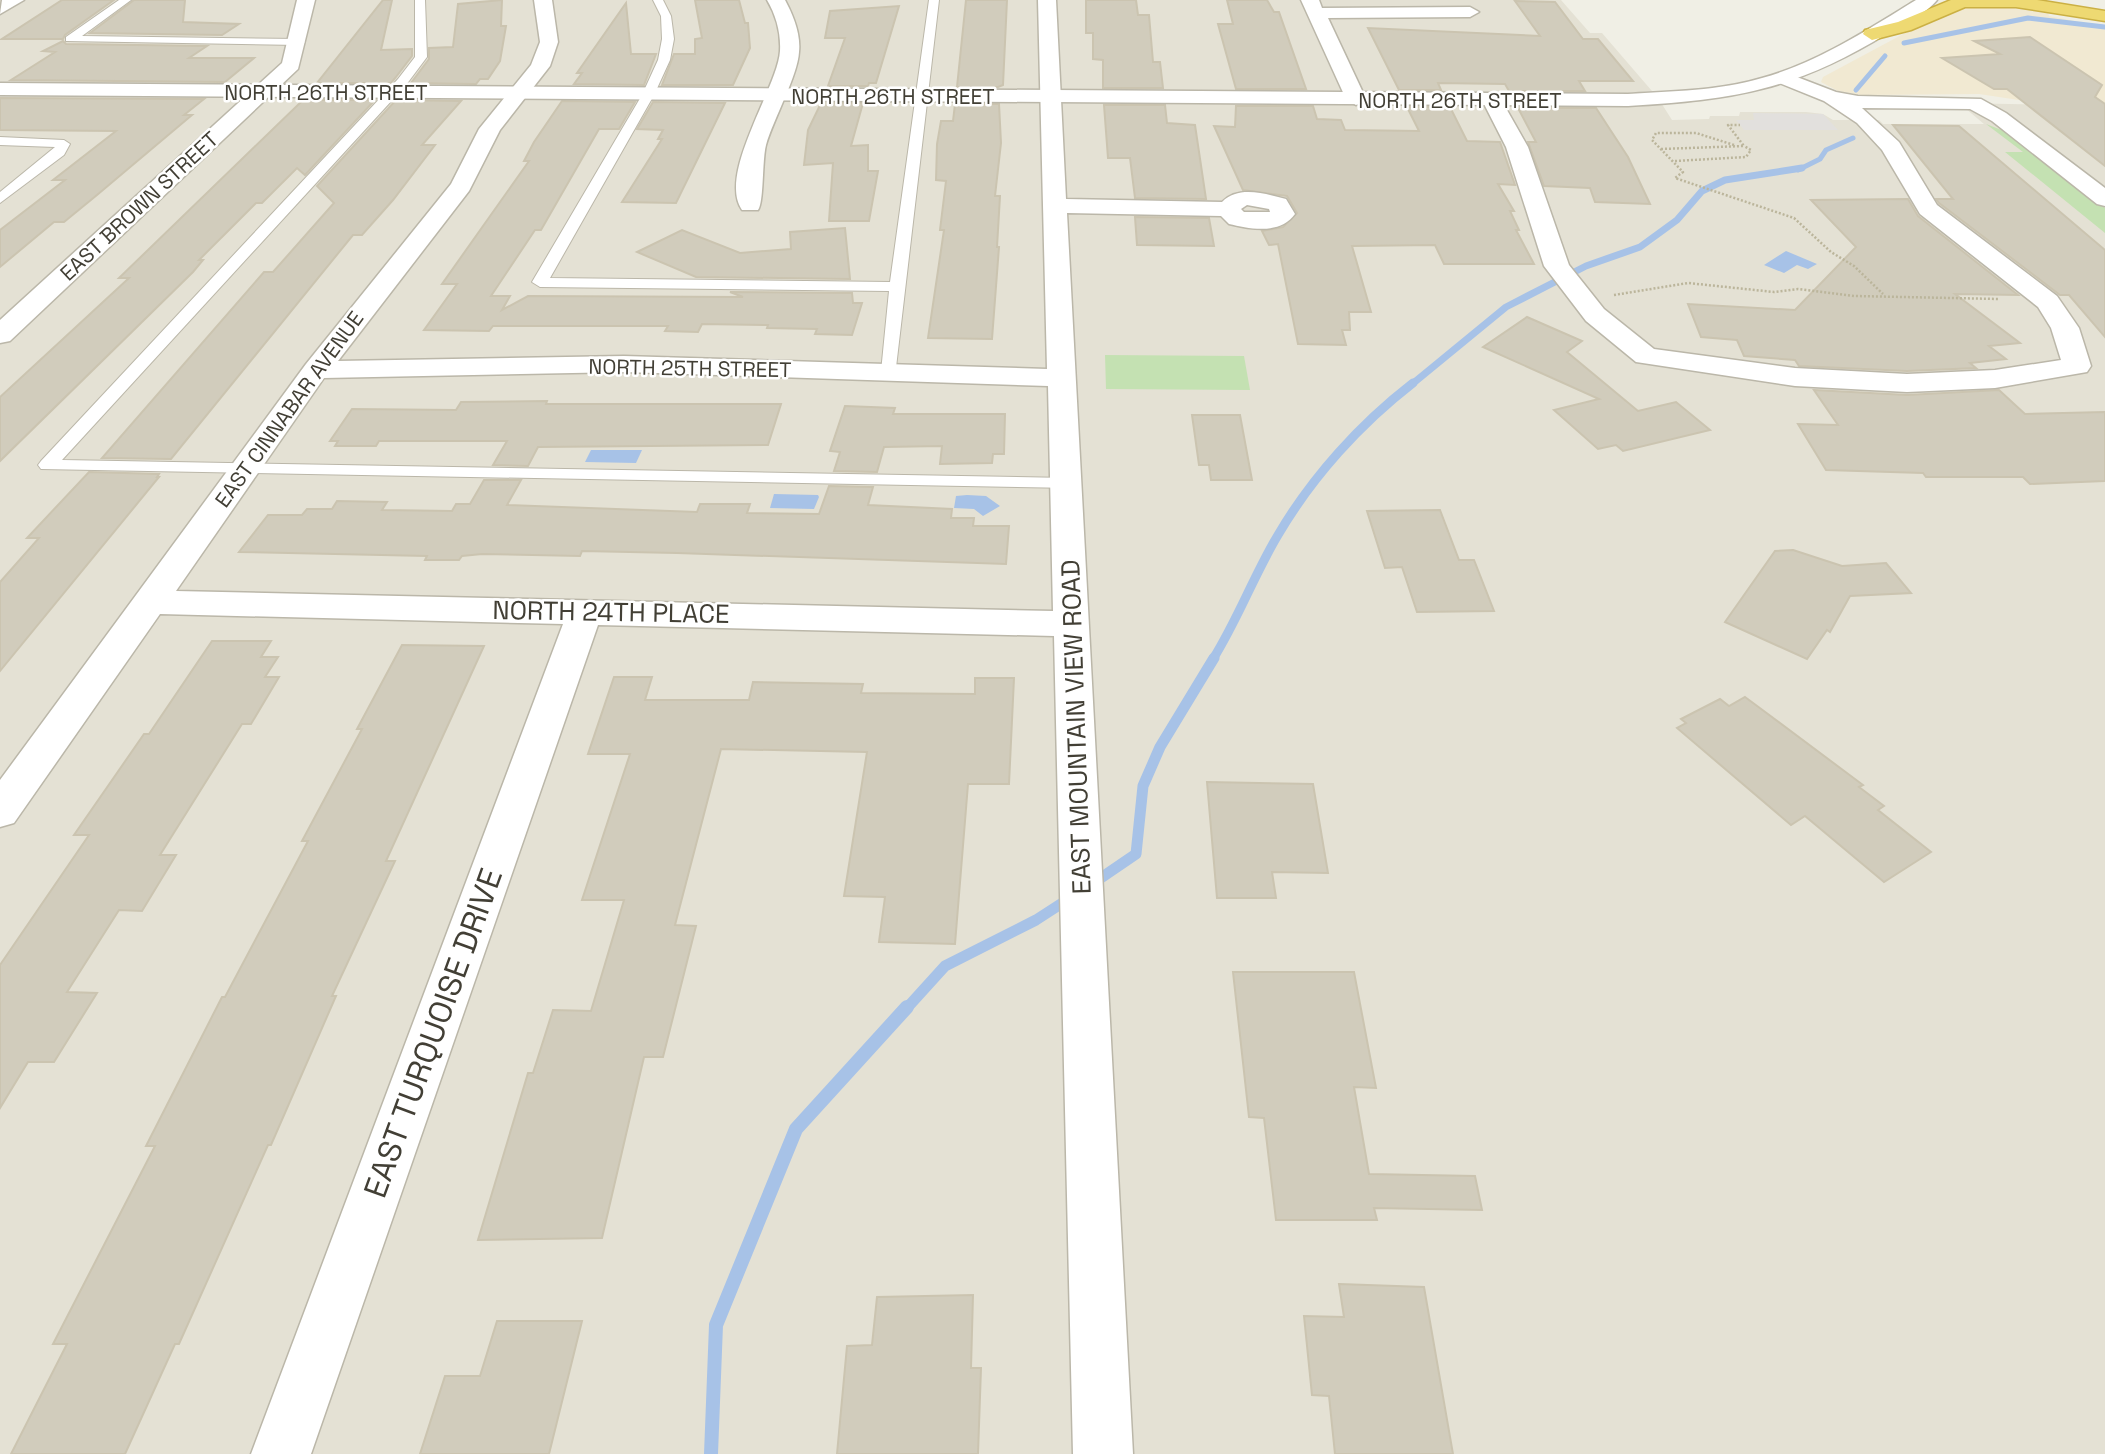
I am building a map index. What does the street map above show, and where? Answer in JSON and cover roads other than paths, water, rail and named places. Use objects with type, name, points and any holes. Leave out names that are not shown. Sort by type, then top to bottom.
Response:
[{"type":"highway","points":[[2041,0],[2105,16]]},
{"type":"highway","points":[[1872,34],[1904,26],[1944,7],[1965,2],[2016,2],[2105,16]]},
{"type":"street","points":[[0,9],[15,0]]},
{"type":"street","name":"EAST BROWN STREET","points":[[0,335],[291,65],[299,42],[306,0]]},
{"type":"street","name":"EAST CINNABAR AVENUE","points":[[0,811],[316,370],[461,186],[490,129],[540,66],[549,42],[542,0]]},
{"type":"street","points":[[750,205],[749,187],[755,146],[786,69],[790,41],[785,16],[776,0]]},
{"type":"street","name":"EAST MOUNTAIN VIEW ROAD","points":[[1047,0],[1064,377],[1103,1454]]},
{"type":"street","name":"NORTH 26TH STREET","points":[[0,89],[921,97],[1492,100],[1658,98],[1731,89],[1784,78],[1825,60],[1928,0]]},
{"type":"street","points":[[1356,99],[1313,6],[1470,12]]},
{"type":"street","points":[[1784,78],[1831,97],[1862,102],[1974,103],[1999,117],[2105,199]]},
{"type":"street","points":[[1492,100],[1517,147],[1557,266],[1577,294],[1646,356],[1795,377],[1907,383],[1995,379],[2077,366],[2065,328],[2048,302],[1928,209],[1891,147],[1864,120],[1831,97]]},
{"type":"street","points":[[1055,206],[1228,209]]},
{"type":"street","name":"NORTH 25TH STREET","points":[[316,370],[624,365],[1064,377]]},
{"type":"street","name":"NORTH 24TH PLACE","points":[[150,602],[1072,624]]},
{"type":"street","name":"EAST TURQUOISE DRIVE","points":[[281,1454],[585,611]]},
{"type":"lane","points":[[127,0],[70,39],[299,42]]},
{"type":"lane","points":[[420,0],[421,57],[392,92],[47,465],[1067,484]]},
{"type":"lane","points":[[658,0],[666,16],[668,39],[664,60],[648,94],[540,282],[897,287]]},
{"type":"lane","points":[[889,372],[897,287],[934,0]]},
{"type":"lane","points":[[0,141],[64,144],[59,152],[0,199]]},
{"type":"water","points":[[1786,251],[1817,264],[1808,269],[1797,265],[1784,273],[1764,265]]},
{"type":"water","points":[[591,450],[642,450],[636,463],[585,462]]},
{"type":"water","points":[[774,494],[819,497],[814,509],[770,508]]},
{"type":"water","points":[[956,496],[986,496],[1000,506],[983,516],[974,509],[954,508]]},
{"type":"waterway","points":[[1904,43],[2028,18],[2105,27]]},
{"type":"waterway","points":[[1856,90],[1885,56]]},
{"type":"waterway","points":[[1802,168],[1820,159],[1826,150],[1853,138]]},
{"type":"waterway","points":[[1411,385],[1506,307],[1586,266],[1640,247],[1677,220],[1702,191],[1725,180],[1802,168]]},
{"type":"waterway","points":[[1798,170],[1802,168]]},
{"type":"waterway","points":[[1213,659],[1291,513],[1338,453],[1374,416],[1413,383]]},
{"type":"waterway","points":[[1092,884],[1136,854],[1143,786],[1160,747],[1214,658]]},
{"type":"waterway","points":[[906,1009],[945,966],[1036,920],[1070,898]]},
{"type":"waterway","points":[[711,1454],[716,1325],[796,1129],[907,1007]]}]
